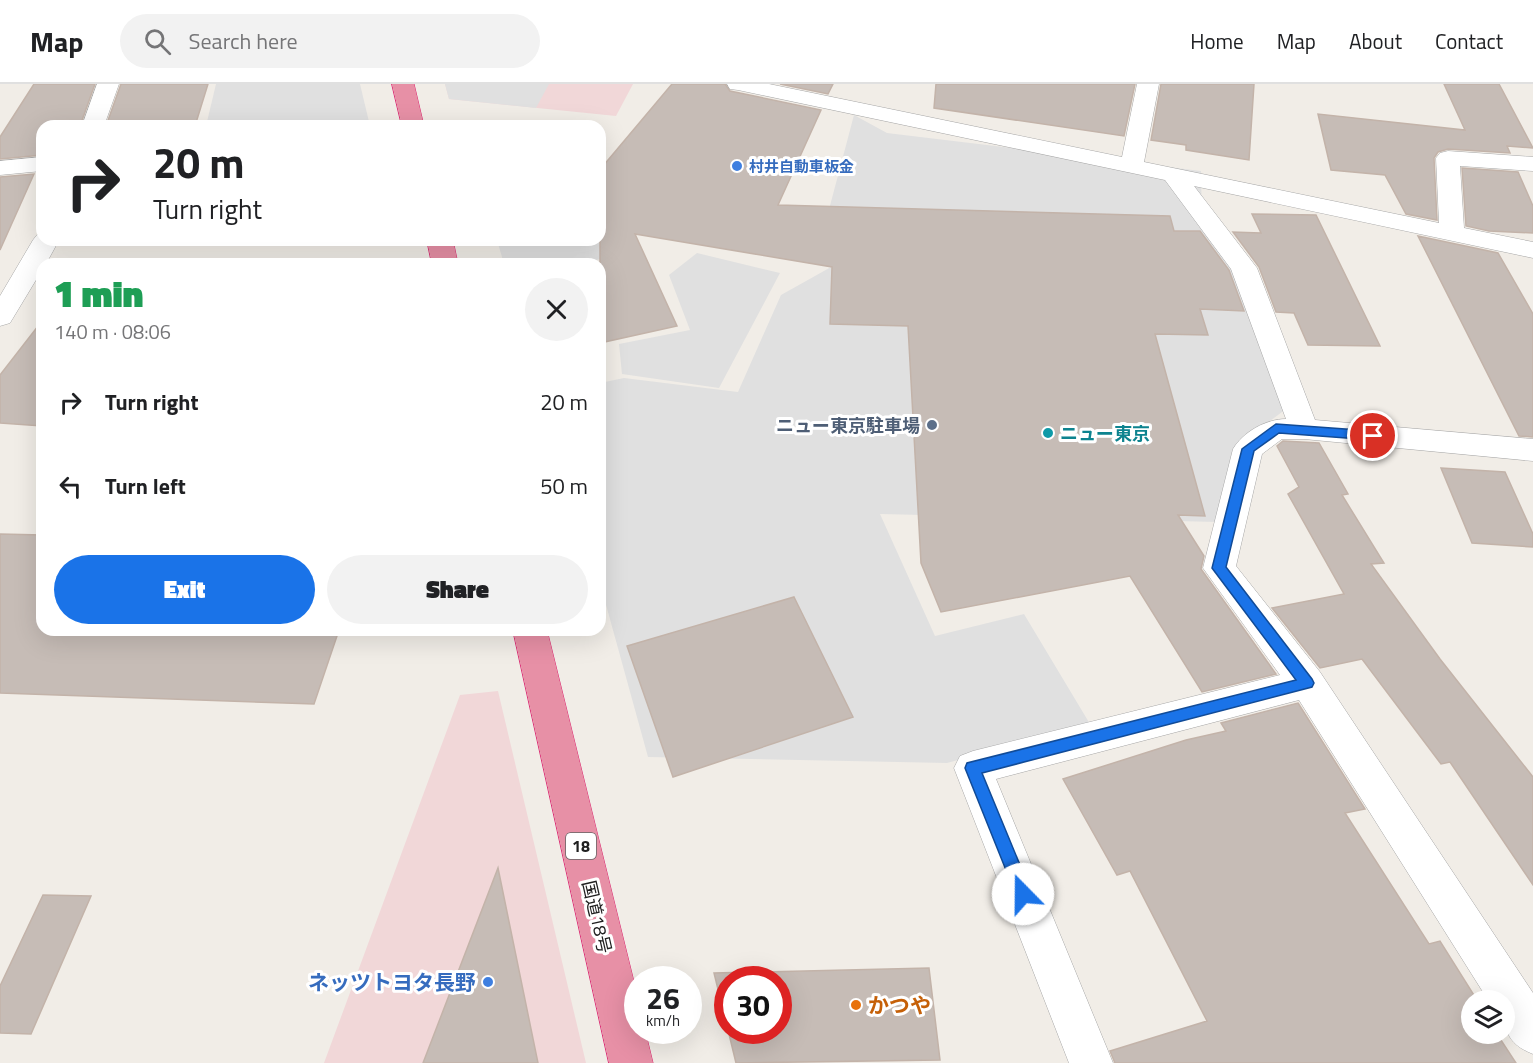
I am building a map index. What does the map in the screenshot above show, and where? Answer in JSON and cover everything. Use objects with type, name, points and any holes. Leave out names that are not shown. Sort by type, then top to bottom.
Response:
[{"type":"highway","points":[[403,84],[412,120]]},
{"type":"highway","name":"国道18号","points":[[532,636],[631,1063]]},
{"type":"street","points":[[95,120],[108,84]]},
{"type":"street","points":[[1132,166],[1148,84]]},
{"type":"street","points":[[754,86],[1533,250]]},
{"type":"street","points":[[1452,232],[1448,158],[1533,164]]},
{"type":"street","points":[[0,168],[36,165]]},
{"type":"street","points":[[1172,174],[1244,268],[1305,429]]},
{"type":"street","points":[[0,318],[36,259]]},
{"type":"street","points":[[1533,450],[1305,429],[1276,429],[1248,449],[1219,568],[1307,683],[1533,1032]]},
{"type":"street","points":[[1091,1063],[973,768],[1307,683]]},
{"type":"shaded area","points":[[216,84],[360,84],[369,120],[207,120]]},
{"type":"shaded area","points":[[445,84],[633,84],[616,116],[449,99]]},
{"type":"shaded area","points":[[445,84],[549,84],[536,108],[449,99]]},
{"type":"shaded area","name":"ニュー東京駐車場","points":[[854,115],[887,133],[1201,171],[1202,226],[1238,280],[1286,409],[1242,442],[1218,522],[880,514],[935,636],[1024,614],[1090,724],[947,763],[648,757],[606,605],[606,382],[624,378],[738,392],[781,295],[840,262],[827,217]]},
{"type":"shaded area","points":[[499,246],[602,246],[606,258],[502,258]]},
{"type":"shaded area","points":[[697,253],[780,273],[719,388],[622,374],[619,344],[690,330],[669,275]]},
{"type":"shaded area","name":"ネッツトヨタ長野","points":[[498,691],[586,1063],[324,1063],[460,695]]},
{"type":"building","points":[[34,84],[95,84],[82,120],[36,120],[36,156],[0,159],[0,137]]},
{"type":"building","points":[[121,84],[208,84],[197,120],[108,120]]},
{"type":"building","points":[[672,84],[725,84],[730,91],[821,110],[778,205],[1170,216],[1174,231],[1200,231],[1229,270],[1244,311],[1200,309],[1208,335],[1155,334],[1205,516],[1178,515],[1204,556],[1201,569],[1276,674],[1202,692],[1130,576],[941,612],[921,563],[908,326],[830,324],[832,267],[635,234],[677,326],[606,342],[606,258],[600,258],[600,246],[606,246],[606,162]]},
{"type":"building","points":[[780,84],[833,84],[828,94]]},
{"type":"building","points":[[936,84],[1135,84],[1124,136],[934,108]]},
{"type":"building","points":[[1161,84],[1254,84],[1249,160],[1186,150],[1186,145],[1151,140]]},
{"type":"building","points":[[1444,84],[1499,84],[1533,148],[1507,146],[1510,153],[1448,149],[1438,152],[1434,158],[1437,220],[1406,214],[1385,175],[1331,170],[1318,114],[1465,130]]},
{"type":"building","points":[[1462,168],[1518,172],[1533,206],[1533,233],[1489,231],[1466,226]]},
{"type":"building","points":[[34,174],[0,250],[0,177]]},
{"type":"building","points":[[1252,214],[1316,215],[1380,346],[1308,345],[1294,313],[1276,312],[1259,267],[1233,232],[1261,233]]},
{"type":"building","points":[[1418,236],[1498,253],[1533,314],[1533,437],[1519,436]]},
{"type":"building","points":[[36,329],[36,426],[0,423],[0,375]]},
{"type":"building","points":[[1283,441],[1319,443],[1348,494],[1342,495],[1384,563],[1371,564],[1440,659],[1533,777],[1533,885],[1450,762],[1441,764],[1362,659],[1320,668],[1272,608],[1344,594],[1288,494],[1299,487],[1277,446]]},
{"type":"building","points":[[1441,468],[1505,472],[1533,534],[1533,547],[1472,543]]},
{"type":"building","points":[[0,534],[36,535],[36,636],[337,636],[314,704],[0,693]]},
{"type":"building","points":[[794,597],[853,717],[673,777],[627,646]]},
{"type":"building","points":[[1298,703],[1365,809],[1345,813],[1429,944],[1440,941],[1471,990],[1461,990],[1461,1044],[1504,1044],[1516,1063],[1115,1063],[1110,1051],[1207,1021],[1130,871],[1117,875],[1063,779],[1186,740],[1226,731],[1221,723]]},
{"type":"building","name":"ネッツトヨタ長野","points":[[498,868],[538,1063],[423,1063]]},
{"type":"building","points":[[43,895],[91,896],[31,1034],[0,1033],[0,986]]},
{"type":"building","name":"かつや","points":[[929,968],[940,1060],[736,1063],[731,1044],[792,1044],[792,971]]},
{"type":"place","name":"村井自動車板金","points":[[737,166]]},
{"type":"place","name":"ニュー東京駐車場","points":[[932,425]]},
{"type":"place","name":"ニュー東京","points":[[1048,433]]},
{"type":"place","name":"ネッツトヨタ長野","points":[[488,982]]},
{"type":"place","name":"かつや","points":[[856,1005]]},
{"type":"route","points":[[1023,894],[973,768],[1307,683],[1219,568],[1248,449],[1276,429],[1305,429],[1373,436]]}]
